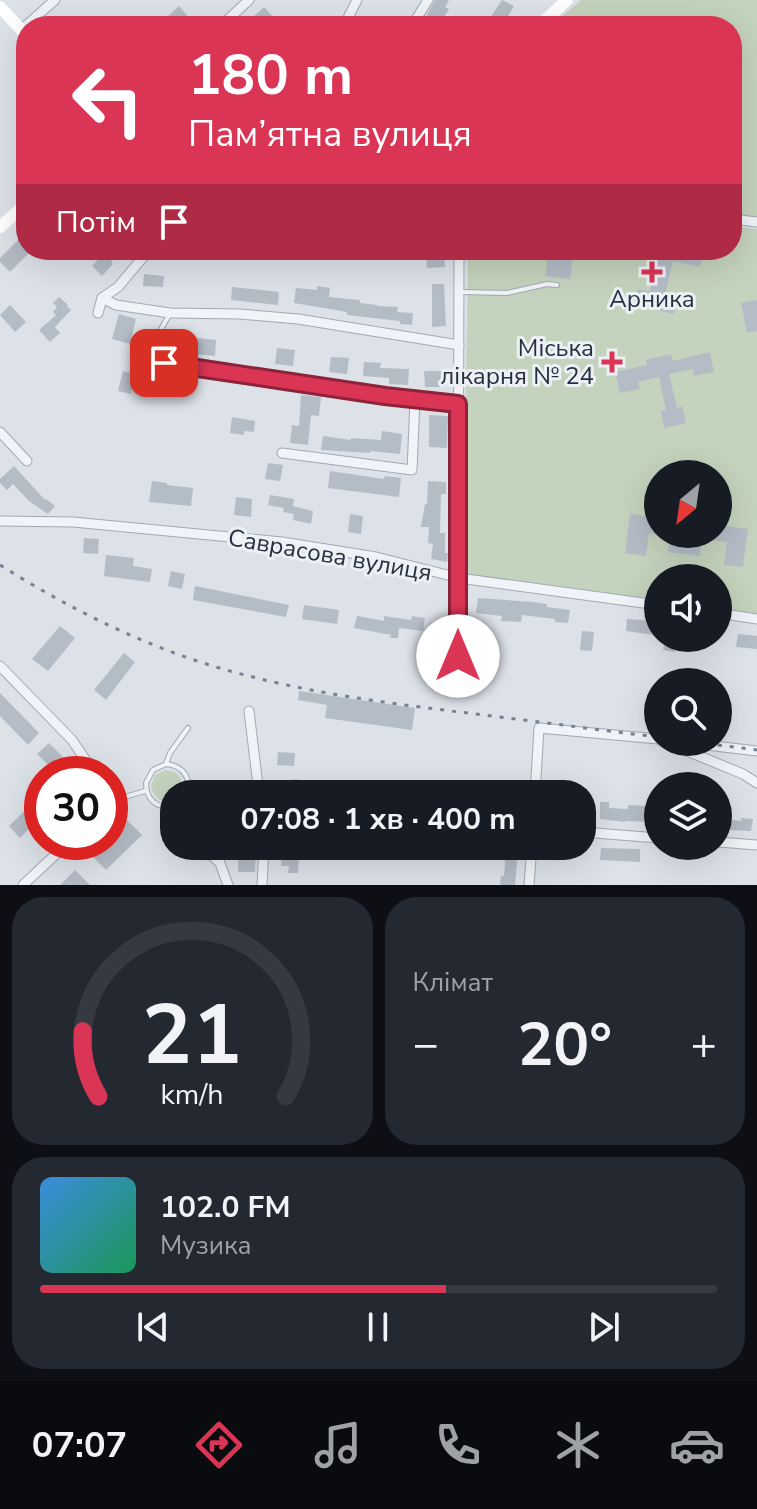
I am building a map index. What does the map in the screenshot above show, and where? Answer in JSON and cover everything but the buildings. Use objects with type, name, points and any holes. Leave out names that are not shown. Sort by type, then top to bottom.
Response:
[{"type":"main road","points":[[550,16],[567,0]]},
{"type":"main road","points":[[0,7],[16,24]]},
{"type":"main road","points":[[0,227],[16,213]]},
{"type":"street","points":[[40,16],[55,0]]},
{"type":"street","points":[[232,16],[249,0]]},
{"type":"street","points":[[98,313],[102,298],[118,287],[141,260]]},
{"type":"street","points":[[458,656],[459,260]]},
{"type":"street","points":[[102,298],[116,305],[170,313],[298,319],[459,345]]},
{"type":"street","points":[[164,363],[458,404]]},
{"type":"street","points":[[282,453],[412,470],[415,400]]},
{"type":"street","points":[[0,432],[27,461]]},
{"type":"street","name":"Саврасова вулиця","points":[[0,521],[73,522],[282,542],[376,557],[459,578],[644,603]]},
{"type":"street","points":[[732,615],[757,619]]},
{"type":"street","points":[[0,666],[72,740],[83,756]]},
{"type":"street","points":[[249,711],[257,780]]},
{"type":"street","points":[[536,780],[539,728],[644,738]]},
{"type":"street","points":[[732,748],[757,751]]},
{"type":"street","points":[[699,756],[757,783]]},
{"type":"street","points":[[596,833],[644,837]]},
{"type":"street","points":[[732,843],[757,845]]},
{"type":"street","points":[[23,885],[50,860]]},
{"type":"street","points":[[217,860],[228,885]]},
{"type":"street","points":[[262,885],[263,860]]},
{"type":"street","points":[[529,885],[531,860]]},
{"type":"lane","points":[[459,292],[507,293],[547,284],[557,285]]},
{"type":"lane","points":[[164,363],[157,346],[159,330],[170,313]]},
{"type":"lane","points":[[166,764],[188,728]]},
{"type":"lane","points":[[160,806],[146,790],[153,770],[166,764],[174,765],[189,780]]},
{"type":"lane","points":[[128,795],[146,790]]},
{"type":"green space","points":[[581,0],[757,0],[757,217],[742,215],[742,16],[563,16]]},
{"type":"green space","name":"Міська лікарня № 24","points":[[742,227],[757,229],[757,616],[732,612],[732,564],[644,564],[644,600],[463,574],[468,260],[742,260]]},
{"type":"green space","points":[[165,770],[175,772],[181,780],[160,780],[160,799],[152,790],[155,775]]},
{"type":"railway","points":[[0,565],[120,631],[184,656],[249,676],[380,701],[644,735]]},
{"type":"railway","points":[[732,747],[757,750]]},
{"type":"place","name":"Арника","points":[[652,272]]},
{"type":"place","name":"Міська лікарня № 24","points":[[612,362]]},
{"type":"route","points":[[164,363],[458,404],[458,656]]}]
